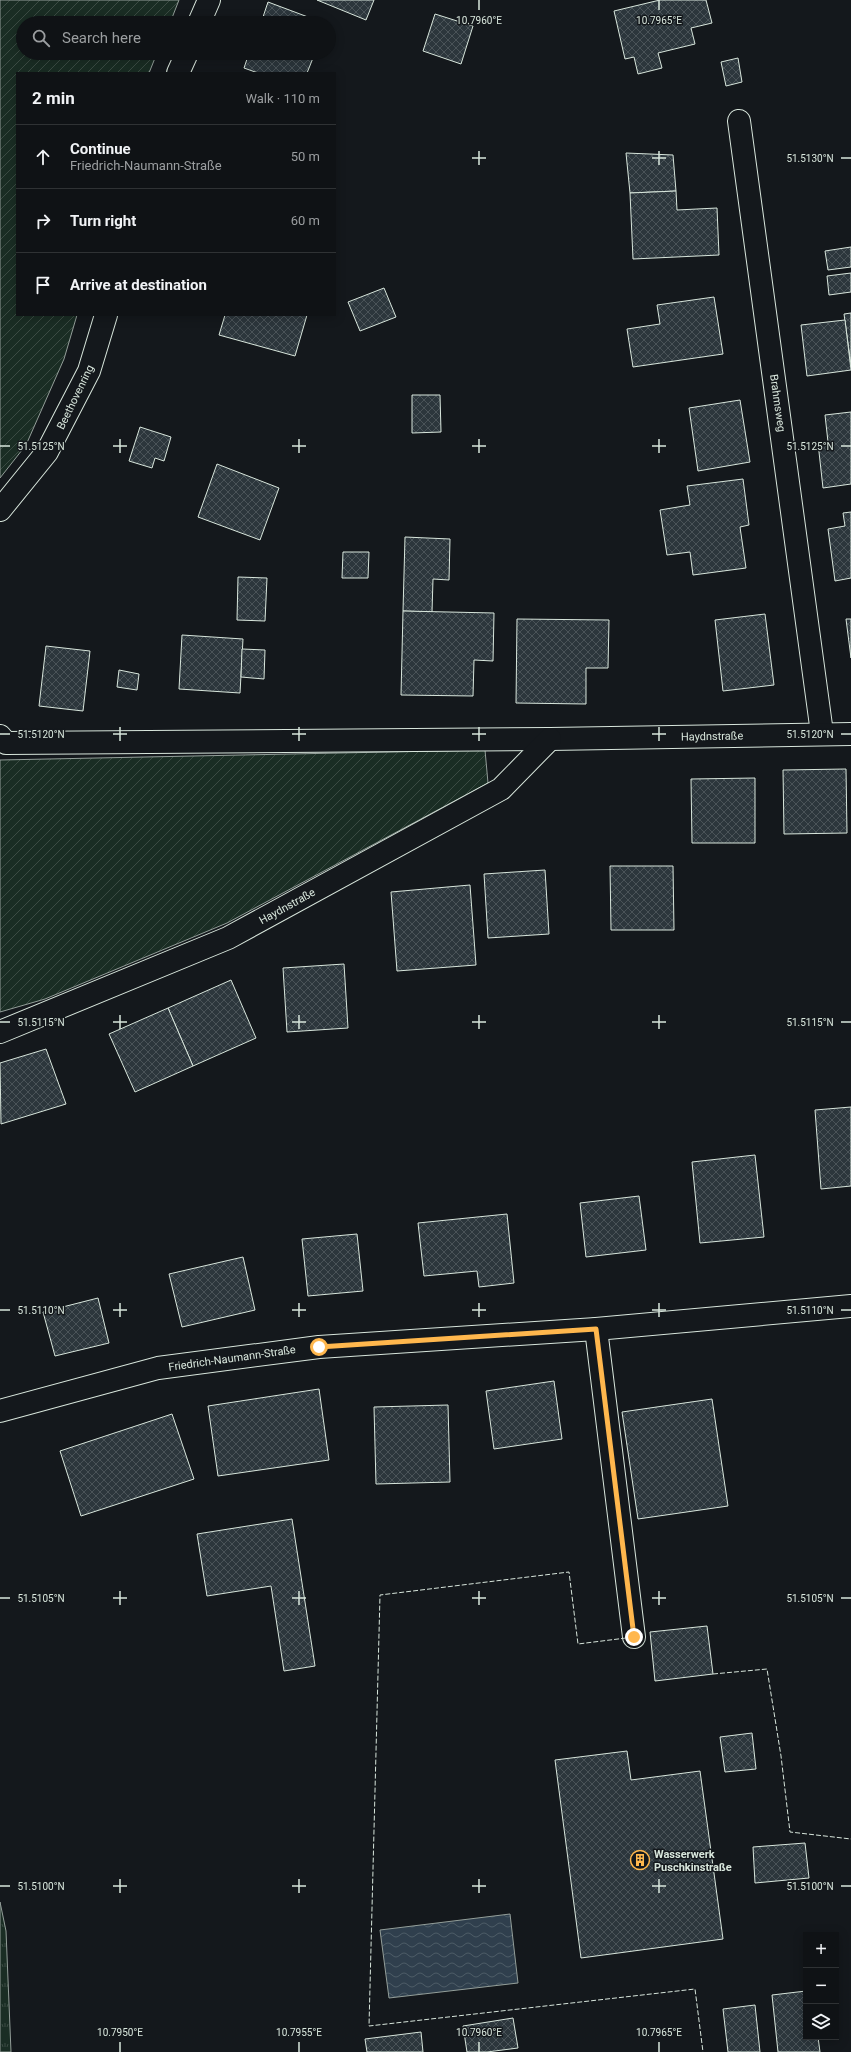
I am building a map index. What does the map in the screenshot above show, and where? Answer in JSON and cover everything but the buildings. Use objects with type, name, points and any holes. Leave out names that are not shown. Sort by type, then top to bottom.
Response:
[{"type":"street","points":[[202,16],[208,0]]},
{"type":"street","points":[[178,72],[184,60]]},
{"type":"street","name":"Brahmsweg","points":[[739,121],[822,733]]},
{"type":"street","name":"Beethovenring","points":[[0,510],[47,452],[89,372],[106,316]]},
{"type":"street","name":"Haydnstraße","points":[[0,736],[6,743],[550,739],[822,733],[851,734]]},
{"type":"street","name":"Haydnstraße","points":[[0,1032],[228,938],[500,788],[550,739]]},
{"type":"street","name":"Friedrich-Naumann-Straße","points":[[0,1411],[158,1368],[319,1347],[596,1329],[851,1306]]},
{"type":"street","points":[[596,1329],[634,1637]]},
{"type":"green space","points":[[0,0],[179,0],[173,16],[16,16],[16,60],[154,60],[149,72],[16,72],[16,316],[77,316],[64,359],[26,445],[0,478]]},
{"type":"green space","points":[[485,750],[488,783],[227,923],[45,999],[0,1012],[0,760]]},
{"type":"green space","points":[[0,1902],[6,1931],[11,2052],[0,2052]]},
{"type":"water","points":[[510,1914],[518,1983],[389,1998],[380,1930]]},
{"type":"fence","points":[[626,1638],[578,1644],[569,1572],[380,1595],[369,2026],[695,1989],[703,2052]]},
{"type":"fence","points":[[713,1674],[767,1669],[781,1756],[790,1832],[851,1839]]},
{"type":"place","name":"Wasserwerk Puschkinstraße","points":[[640,1860]]},
{"type":"route","points":[[319,1347],[596,1329],[634,1637]]}]
